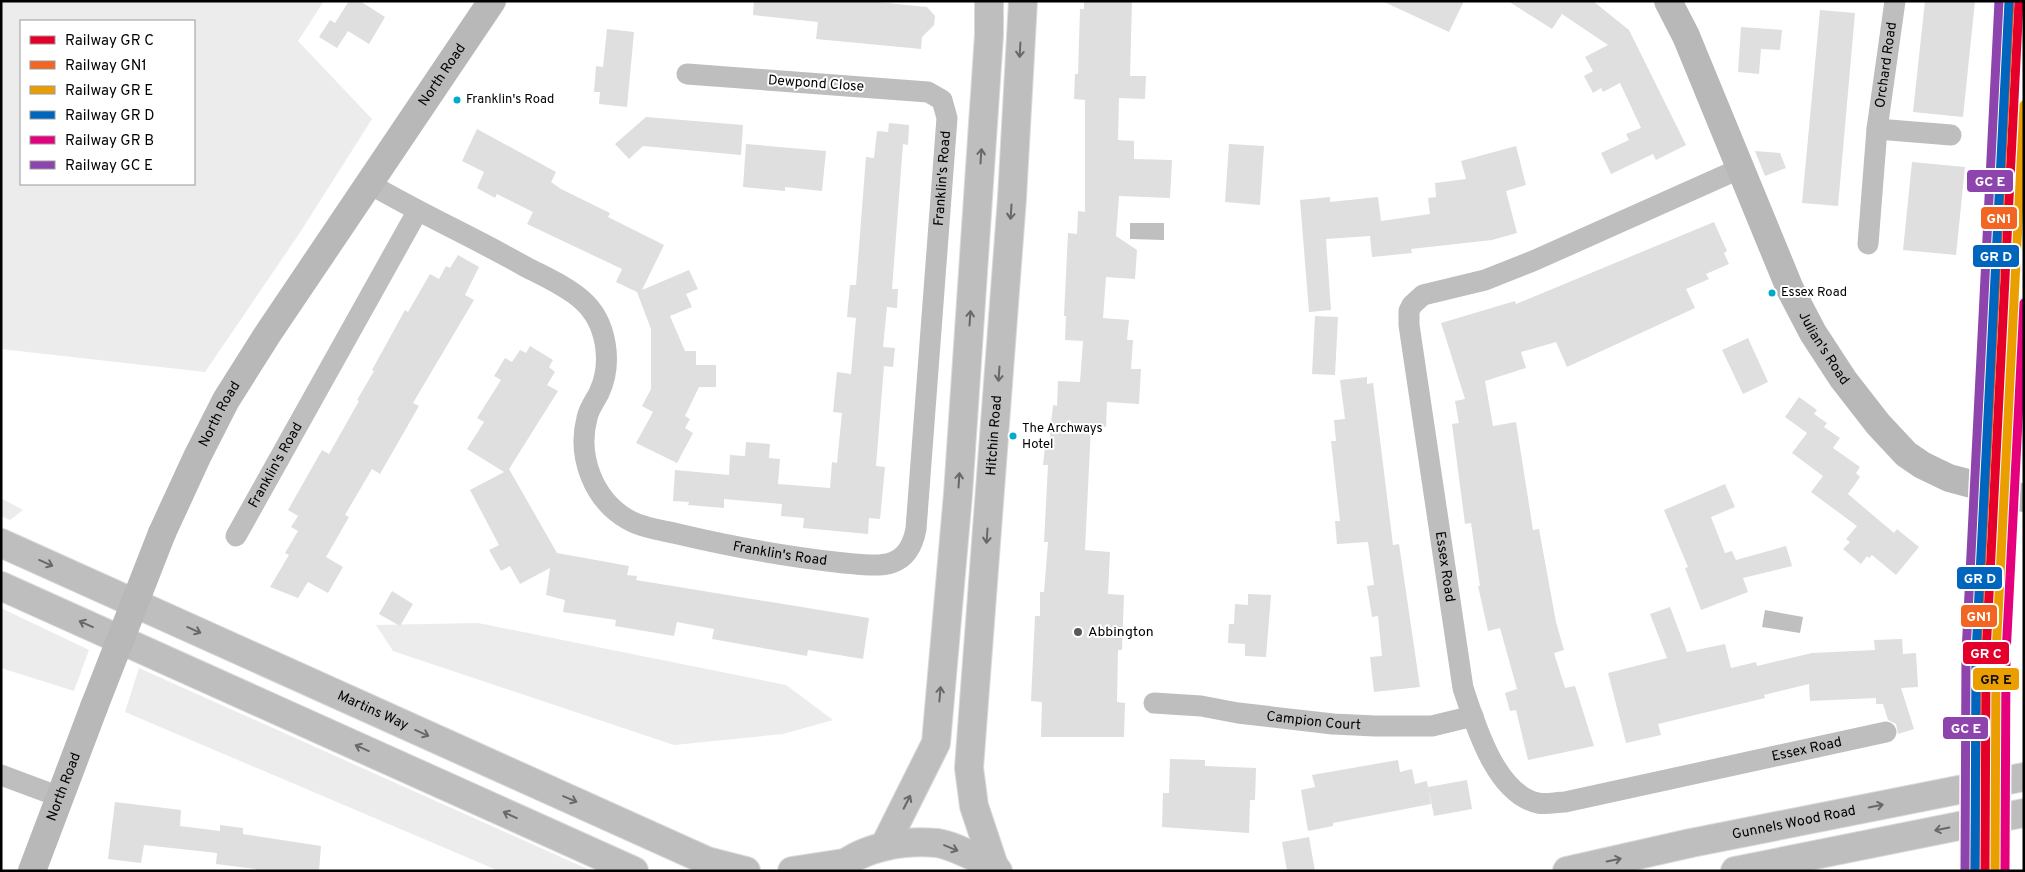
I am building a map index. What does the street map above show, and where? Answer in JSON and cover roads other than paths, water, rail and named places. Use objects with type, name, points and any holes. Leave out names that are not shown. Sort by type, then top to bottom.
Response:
[{"type":"main road","name":"North Road","points":[[32,871],[162,533],[226,400],[267,335],[492,1]]},
{"type":"main road","points":[[885,845],[936,743],[958,494],[989,35],[989,1]]},
{"type":"main road","name":"Hitchin Road","points":[[996,868],[974,806],[969,768],[1011,208],[1022,1]]},
{"type":"main road","name":"Julian's Road","points":[[1668,1],[1686,36],[1790,289],[1813,333],[1843,379],[1878,424],[1906,454],[1922,465],[1949,478],[2024,498]]},
{"type":"main road","name":"Martins Way","points":[[1,543],[707,861],[746,871]]},
{"type":"main road","points":[[1,586],[634,871]]},
{"type":"main road","name":"Gunnels Wood Road","points":[[1567,871],[1691,843],[2024,777]]},
{"type":"main road","points":[[1735,871],[2024,812]]},
{"type":"main road","points":[[792,871],[840,867],[885,845],[938,843],[996,868]]},
{"type":"street","name":"Orchard Road","points":[[1868,244],[1877,129],[1895,1]]},
{"type":"street","name":"Dewpond Close","points":[[687,74],[928,92],[942,100]]},
{"type":"street","name":"Franklin's Road","points":[[370,184],[417,212],[476,239],[565,288],[590,309],[602,331],[607,360],[599,392],[587,416],[584,441],[585,457],[595,486],[614,510],[628,520],[641,525],[717,544],[798,558],[887,565],[899,560],[909,550],[916,529],[946,118],[942,100]]},
{"type":"street","points":[[1877,129],[1951,135]]},
{"type":"street","name":"Essex Road","points":[[1740,169],[1533,261],[1485,280],[1423,296],[1412,305],[1409,311],[1409,325],[1464,688],[1482,743],[1493,763],[1516,791],[1537,803],[1565,802],[1886,732]]},
{"type":"street","name":"Franklin's Road","points":[[236,536],[417,212]]},
{"type":"street","name":"Campion Court","points":[[1154,703],[1201,706],[1238,713],[1333,724],[1375,726],[1432,726],[1473,716]]},
{"type":"street","points":[[1,775],[60,797]]},
{"type":"rail line","name":"GN1","points":[[1975,871],[1977,653],[2010,1]]},
{"type":"place","name":"Franklin's Road","points":[[457,100]]},
{"type":"place","name":"Essex Road","points":[[1772,293]]},
{"type":"place","name":"The Archways Hotel","points":[[1013,436]]},
{"type":"place","name":"Abbington","points":[[1078,632]]}]
